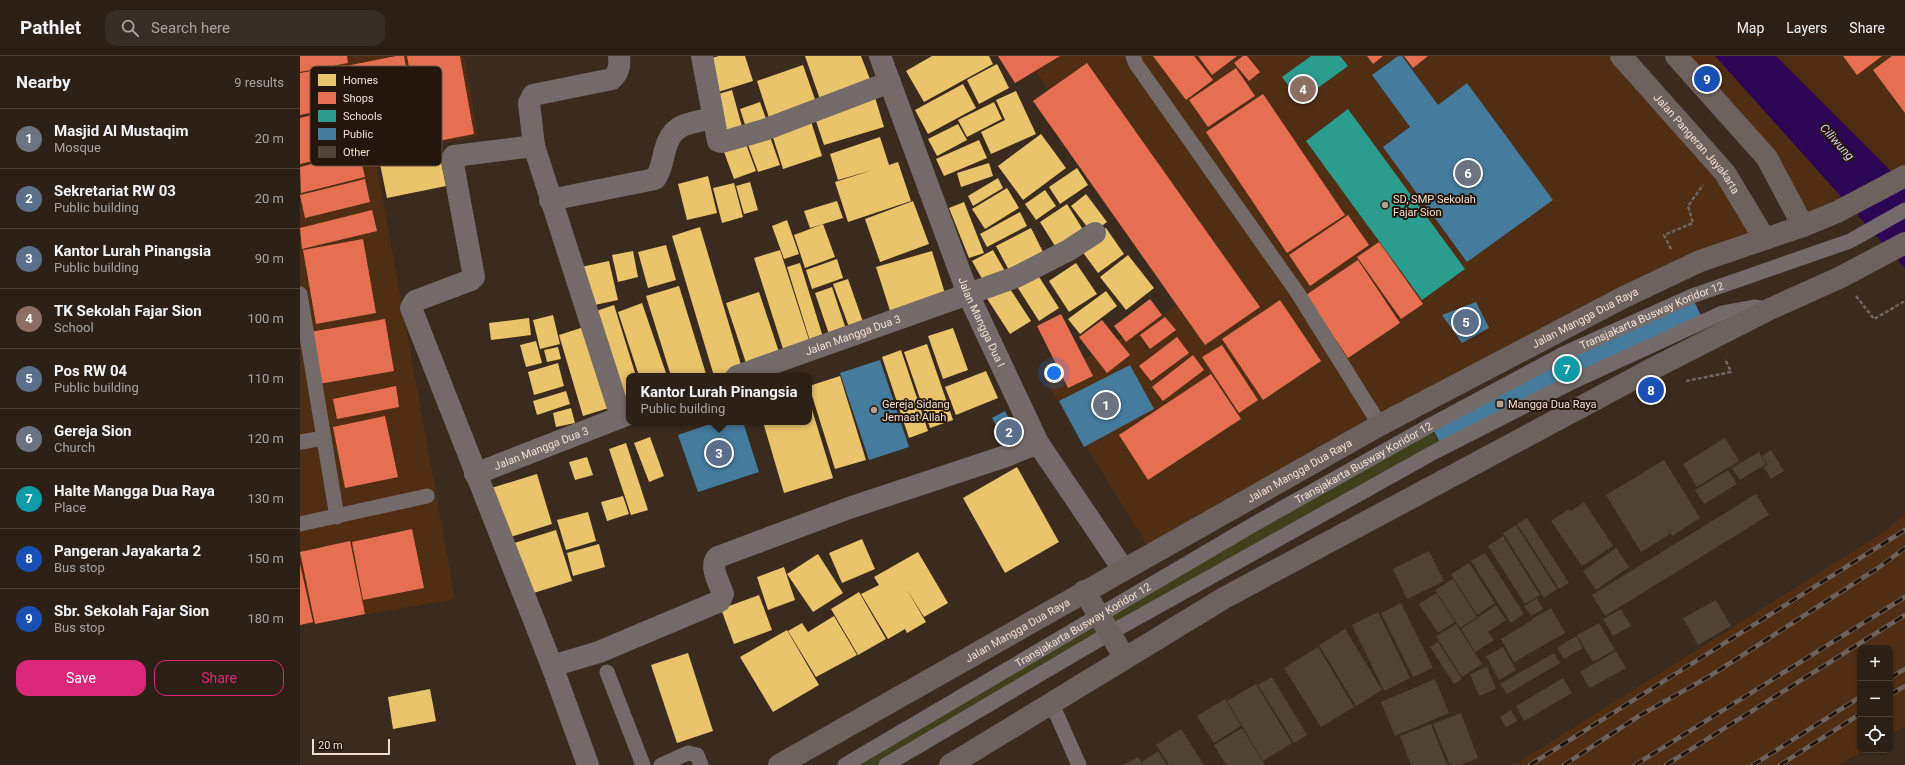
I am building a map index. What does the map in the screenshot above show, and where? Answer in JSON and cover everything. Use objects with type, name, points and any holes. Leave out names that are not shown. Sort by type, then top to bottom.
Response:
[{"type":"main road","name":"Jalan Pangeran Jayakarta","points":[[1621,56],[1724,173],[1764,238]]},
{"type":"main road","points":[[1676,56],[1767,158],[1803,226]]},
{"type":"main road","name":"Jalan Mangga Dua Raya","points":[[779,765],[1123,569],[1380,425],[1624,297],[1700,261],[1803,226],[1837,212],[1905,176]]},
{"type":"main road","points":[[950,765],[1224,598],[1650,370],[1905,243]]},
{"type":"main road","points":[[1084,592],[1125,658]]},
{"type":"street","points":[[619,56],[620,64],[618,73],[612,79],[533,95],[529,103],[534,146],[550,200],[625,416]]},
{"type":"street","points":[[702,56],[718,140],[726,142],[764,130],[890,82]]},
{"type":"street","name":"Jalan Mangga Dua I","points":[[880,56],[968,294],[1038,443],[1123,569]]},
{"type":"street","points":[[550,200],[655,179],[661,170],[665,149],[672,132],[683,125],[713,118]]},
{"type":"street","points":[[534,146],[454,156],[452,159],[474,277],[471,280],[414,301],[412,304],[414,315],[475,474],[552,666],[588,765]]},
{"type":"street","name":"Jalan Mangga Dua 3","points":[[745,373],[1016,277],[1069,250],[1095,233]]},
{"type":"street","name":"Jalan Mangga Dua 3","points":[[475,474],[625,416]]},
{"type":"street","points":[[552,666],[599,652],[720,601],[723,594],[713,565],[715,559],[718,557],[849,508],[1006,456],[1038,443]]},
{"type":"lane","points":[[1133,56],[1136,64],[1297,292],[1380,425]]},
{"type":"lane","name":"Transjakarta Busway Koridor 12","points":[[845,765],[1104,625],[1256,523],[1565,352],[1692,296],[1850,241],[1905,210]]},
{"type":"lane","points":[[300,294],[337,518]]},
{"type":"lane","points":[[886,765],[1104,625],[1436,452],[1570,383],[1722,313],[1754,307],[1770,309]]},
{"type":"lane","points":[[300,442],[324,438]]},
{"type":"lane","points":[[300,524],[337,518],[427,496]]},
{"type":"lane","points":[[606,672],[643,765]]},
{"type":"lane","points":[[1052,704],[1079,765]]},
{"type":"lane","points":[[661,765],[688,753],[697,755],[701,765]]},
{"type":"path","points":[[1669,246],[1664,235],[1693,223],[1688,206],[1704,184]]},
{"type":"path","points":[[1841,276],[1874,319],[1905,301]]},
{"type":"path","points":[[1681,382],[1731,372],[1725,360]]},
{"type":"shaded area","points":[[300,56],[464,56],[478,136],[442,143],[442,66],[310,66],[310,166],[377,166],[455,599],[300,626]]},
{"type":"shaded area","points":[[1036,56],[1611,56],[1725,173],[1764,238],[1624,297],[1152,553],[1046,382],[1194,296],[1028,60]]},
{"type":"shaded area","points":[[1676,56],[1905,56],[1905,175],[1803,226],[1767,158]]},
{"type":"shaded area","points":[[1905,514],[1905,726],[1893,733],[1893,645],[1857,645],[1857,753],[1859,753],[1839,765],[1514,765],[1887,530]]},
{"type":"green space","points":[[1429,426],[1442,448],[886,765],[844,765]]},
{"type":"water","name":"Ciliwung","points":[[1715,56],[1776,56],[1905,185],[1905,268]]},
{"type":"building: Homes","points":[[719,56],[745,56],[753,81],[715,93],[705,60]]},
{"type":"building: Homes","points":[[805,56],[861,56],[873,87],[822,105]]},
{"type":"building: Homes","points":[[932,56],[989,56],[993,64],[924,102],[906,71]]},
{"type":"building: Homes","points":[[997,64],[1009,88],[979,104],[967,80]]},
{"type":"building: Homes","points":[[803,65],[818,108],[771,124],[757,81]]},
{"type":"building: Homes","points":[[963,84],[976,108],[928,134],[915,110]]},
{"type":"building: Homes","points":[[732,90],[744,134],[724,140],[712,96]]},
{"type":"building: Homes","points":[[1016,91],[1036,134],[991,154],[981,132],[1005,120],[996,100]]},
{"type":"building: Homes","points":[[874,94],[884,127],[824,145],[813,112]]},
{"type":"building: Homes","points":[[760,102],[769,127],[748,134],[740,109]]},
{"type":"building: Homes","points":[[994,102],[1002,119],[967,137],[958,120]]},
{"type":"building: Homes","points":[[809,115],[822,156],[783,169],[770,128]]},
{"type":"building: Homes","points":[[958,124],[967,140],[937,156],[928,139]]},
{"type":"building: Homes","points":[[769,134],[780,165],[758,172],[747,142]]},
{"type":"building: Homes","points":[[1041,134],[1066,168],[1023,200],[998,166]]},
{"type":"building: Homes","points":[[880,137],[889,165],[898,162],[911,201],[848,222],[835,182],[873,170],[838,180],[830,154]]},
{"type":"building: Homes","points":[[979,140],[987,158],[944,176],[936,159]]},
{"type":"building: Homes","points":[[746,144],[756,171],[734,179],[724,152]]},
{"type":"building: Homes","points":[[989,163],[993,176],[961,187],[957,173]]},
{"type":"building: Homes","points":[[380,166],[442,166],[446,186],[387,198]]},
{"type":"building: Homes","points":[[1077,168],[1088,185],[1060,204],[1049,187]]},
{"type":"building: Homes","points":[[708,176],[717,213],[687,220],[678,184]]},
{"type":"building: Homes","points":[[998,178],[1003,188],[973,206],[968,196]]},
{"type":"building: Homes","points":[[750,182],[758,210],[744,214],[736,186]]},
{"type":"building: Homes","points":[[734,183],[743,217],[722,223],[713,188]]},
{"type":"building: Homes","points":[[1007,188],[1019,208],[985,229],[972,209]]},
{"type":"building: Homes","points":[[1045,190],[1056,206],[1036,220],[1025,204]]},
{"type":"building: Homes","points":[[1086,194],[1107,222],[1092,233],[1071,206]]},
{"type":"building: Homes","points":[[837,201],[843,218],[810,228],[804,211]]},
{"type":"building: Homes","points":[[913,201],[929,244],[880,262],[865,219]]},
{"type":"building: Homes","points":[[964,202],[984,253],[969,258],[949,208]]},
{"type":"building: Homes","points":[[1067,204],[1087,236],[1060,254],[1040,222]]},
{"type":"building: Homes","points":[[1020,212],[1027,226],[987,247],[980,234]]},
{"type":"building: Homes","points":[[787,220],[799,254],[784,259],[772,226]]},
{"type":"building: Homes","points":[[823,224],[835,257],[805,268],[794,235]]},
{"type":"building: Homes","points":[[700,227],[742,368],[724,373],[713,373],[672,236]]},
{"type":"building: Homes","points":[[1031,228],[1046,258],[1012,276],[996,246]]},
{"type":"building: Homes","points":[[1106,228],[1124,254],[1098,273],[1079,247]]},
{"type":"building: Homes","points":[[666,245],[676,280],[648,288],[638,252]]},
{"type":"building: Homes","points":[[780,250],[810,343],[784,352],[754,258]]},
{"type":"building: Homes","points":[[993,250],[1006,273],[985,284],[972,261]]},
{"type":"building: Homes","points":[[633,251],[638,277],[618,282],[612,255]]},
{"type":"building: Homes","points":[[932,251],[947,300],[892,317],[876,267]]},
{"type":"building: Homes","points":[[1128,255],[1154,288],[1126,310],[1100,277]]},
{"type":"building: Homes","points":[[837,259],[843,278],[812,289],[806,270]]},
{"type":"building: Homes","points":[[609,261],[618,300],[590,306],[581,267]]},
{"type":"building: Homes","points":[[800,263],[823,337],[810,341],[787,267]]},
{"type":"building: Homes","points":[[1076,263],[1097,294],[1069,312],[1049,281]]},
{"type":"building: Homes","points":[[1034,269],[1059,308],[1039,321],[1014,282]]},
{"type":"building: Homes","points":[[848,279],[863,322],[849,327],[833,284]]},
{"type":"building: Homes","points":[[1007,284],[1031,321],[1010,334],[986,297]]},
{"type":"building: Homes","points":[[679,286],[706,373],[670,373],[646,296]]},
{"type":"building: Homes","points":[[832,287],[847,332],[830,337],[815,293]]},
{"type":"building: Homes","points":[[1106,291],[1117,306],[1080,334],[1068,319]]},
{"type":"building: Homes","points":[[759,292],[779,352],[746,363],[726,303]]},
{"type":"building: Homes","points":[[642,303],[666,373],[638,373],[618,312]]},
{"type":"building: Homes","points":[[614,305],[635,373],[626,373],[626,398],[593,312]]},
{"type":"building: Homes","points":[[553,315],[560,344],[540,349],[533,320]]},
{"type":"building: Homes","points":[[529,318],[531,335],[491,340],[489,323]]},
{"type":"building: Homes","points":[[587,326],[612,407],[583,416],[559,335]]},
{"type":"building: Homes","points":[[953,328],[968,370],[943,379],[928,336]]},
{"type":"building: Homes","points":[[536,341],[542,363],[526,367],[520,345]]},
{"type":"building: Homes","points":[[927,344],[953,420],[930,428],[904,352]]},
{"type":"building: Homes","points":[[558,347],[561,359],[547,362],[544,350]]},
{"type":"building: Homes","points":[[901,350],[928,431],[909,438],[882,357]]},
{"type":"building: Homes","points":[[558,363],[564,386],[534,395],[528,372]]},
{"type":"building: Homes","points":[[986,371],[998,398],[956,415],[945,387]]},
{"type":"building: Homes","points":[[840,376],[866,460],[835,469],[812,396],[812,385]]},
{"type":"building: Homes","points":[[566,391],[570,404],[537,415],[533,401]]},
{"type":"building: Homes","points":[[571,408],[575,423],[556,427],[553,413]]},
{"type":"building: Homes","points":[[812,410],[833,478],[784,493],[764,425],[812,425]]},
{"type":"building: Homes","points":[[650,437],[664,476],[649,482],[634,443]]},
{"type":"building: Homes","points":[[626,443],[648,510],[631,515],[609,449]]},
{"type":"building: Homes","points":[[587,457],[593,475],[575,480],[569,462]]},
{"type":"building: Homes","points":[[1017,467],[1059,542],[1005,573],[963,498]]},
{"type":"building: Homes","points":[[537,474],[552,524],[504,539],[488,489]]},
{"type":"building: Homes","points":[[623,496],[629,514],[607,521],[601,502]]},
{"type":"building: Homes","points":[[588,512],[596,541],[566,550],[557,520]]},
{"type":"building: Homes","points":[[556,530],[572,581],[524,596],[508,545]]},
{"type":"building: Homes","points":[[862,539],[875,569],[842,583],[829,553]]},
{"type":"building: Homes","points":[[599,544],[605,567],[573,576],[567,553]]},
{"type":"building: Homes","points":[[918,552],[948,603],[924,617],[906,588],[926,622],[907,633],[905,629],[888,639],[861,594],[879,585],[874,577]]},
{"type":"building: Homes","points":[[818,554],[843,593],[813,612],[787,574]]},
{"type":"building: Homes","points":[[784,567],[795,600],[768,610],[757,577]]},
{"type":"building: Homes","points":[[859,592],[886,639],[858,655],[831,609]]},
{"type":"building: Homes","points":[[759,595],[772,630],[734,644],[721,609]]},
{"type":"building: Homes","points":[[834,616],[857,655],[816,677],[788,631],[802,623],[808,632]]},
{"type":"building: Homes","points":[[787,630],[819,685],[773,712],[740,657]]},
{"type":"building: Homes","points":[[688,653],[713,731],[677,743],[651,665]]},
{"type":"building: Homes","points":[[430,689],[436,721],[393,729],[388,697]]},
{"type":"building: Shops","points":[[300,56],[347,56],[348,63],[332,66],[310,66],[310,70],[300,72]]},
{"type":"building: Shops","points":[[396,56],[404,56],[406,66],[346,66]]},
{"type":"building: Shops","points":[[407,56],[460,56],[474,134],[442,140],[442,66],[409,66]]},
{"type":"building: Shops","points":[[998,56],[1060,56],[1015,83]]},
{"type":"building: Shops","points":[[1153,56],[1194,56],[1213,80],[1186,100]]},
{"type":"building: Shops","points":[[1198,56],[1237,56],[1212,75]]},
{"type":"building: Shops","points":[[1243,56],[1247,56],[1260,72],[1249,81],[1234,63]]},
{"type":"building: Shops","points":[[1367,56],[1383,56],[1373,64]]},
{"type":"building: Shops","points":[[1404,56],[1428,56],[1413,68]]},
{"type":"building: Shops","points":[[1843,56],[1882,56],[1857,75]]},
{"type":"building: Shops","points":[[1892,56],[1905,56],[1905,113],[1873,70]]},
{"type":"building: Shops","points":[[1087,63],[1260,307],[1205,345],[1033,101]]},
{"type":"building: Shops","points":[[1236,68],[1255,96],[1208,127],[1189,100]]},
{"type":"building: Shops","points":[[310,71],[310,113],[300,115],[300,73]]},
{"type":"building: Shops","points":[[1263,94],[1345,215],[1287,253],[1206,132]]},
{"type":"building: Shops","points":[[310,116],[310,162],[300,164],[300,118]]},
{"type":"building: Shops","points":[[310,164],[310,166],[362,166],[365,177],[301,193],[300,167]]},
{"type":"building: Shops","points":[[365,179],[370,202],[305,218],[300,195]]},
{"type":"building: Shops","points":[[372,210],[377,231],[302,249],[300,228]]},
{"type":"building: Shops","points":[[1348,215],[1369,245],[1310,286],[1289,255]]},
{"type":"building: Shops","points":[[363,239],[376,313],[316,324],[303,250]]},
{"type":"building: Shops","points":[[1379,242],[1423,304],[1401,319],[1357,257]]},
{"type":"building: Shops","points":[[1358,260],[1400,323],[1348,358],[1306,295]]},
{"type":"building: Shops","points":[[1150,299],[1162,315],[1126,342],[1114,326]]},
{"type":"building: Shops","points":[[1280,300],[1321,361],[1263,400],[1222,339]]},
{"type":"building: Shops","points":[[1061,314],[1093,376],[1068,388],[1037,326]]},
{"type":"building: Shops","points":[[1165,317],[1176,330],[1150,349],[1140,335]]},
{"type":"building: Shops","points":[[385,319],[394,371],[319,384],[310,332]]},
{"type":"building: Shops","points":[[1102,320],[1130,355],[1107,373],[1079,337]]},
{"type":"building: Shops","points":[[1177,337],[1189,353],[1151,381],[1139,366]]},
{"type":"building: Shops","points":[[1222,345],[1258,400],[1239,413],[1202,357]]},
{"type":"building: Shops","points":[[1193,355],[1204,370],[1163,401],[1152,387]]},
{"type":"building: Shops","points":[[1211,374],[1241,419],[1148,480],[1119,435]]},
{"type":"building: Shops","points":[[396,386],[399,407],[337,419],[333,399]]},
{"type":"building: Shops","points":[[385,416],[398,477],[345,488],[333,427]]},
{"type":"building: Shops","points":[[412,529],[424,588],[363,600],[352,542]]},
{"type":"building: Shops","points":[[350,541],[365,614],[315,624],[300,552]]},
{"type":"building: Shops","points":[[300,564],[313,622],[300,625]]},
{"type":"building: Schools","points":[[1311,56],[1340,56],[1348,66],[1300,101],[1282,77]]},
{"type":"building: Schools","name":"SD, SMP Sekolah Fajar Sion","points":[[1348,109],[1465,269],[1422,300],[1306,141]]},
{"type":"building: Public","points":[[1398,56],[1402,56],[1438,105],[1467,83],[1553,200],[1467,262],[1383,147],[1410,127],[1372,75]]},
{"type":"building: Public","points":[[1692,297],[1702,318],[1442,446],[1431,426]]},
{"type":"building: Public","points":[[1476,302],[1489,328],[1462,343],[1442,315]]},
{"type":"building: Public","name":"Gereja Sidang Jemaat Allah","points":[[880,360],[909,447],[869,460],[840,373]]},
{"type":"building: Public","points":[[1130,365],[1154,409],[1084,447],[1059,401]]},
{"type":"building: Public","points":[[1005,411],[1025,446],[1013,453],[992,418]]},
{"type":"building: Public","points":[[707,425],[744,425],[759,472],[698,492],[678,435]]},
{"type":"building: Other","points":[[1725,438],[1739,461],[1697,487],[1683,464]]},
{"type":"building: Other","points":[[1771,450],[1784,471],[1771,479],[1764,467],[1768,465],[1762,456]]},
{"type":"building: Other","points":[[1759,452],[1766,464],[1740,480],[1732,468]]},
{"type":"building: Other","points":[[1664,460],[1700,518],[1672,536],[1665,525],[1670,534],[1641,552],[1606,495]]},
{"type":"building: Other","points":[[1728,470],[1737,484],[1704,504],[1695,490]]},
{"type":"building: Other","points":[[1756,494],[1769,515],[1605,616],[1592,595]]},
{"type":"building: Other","points":[[1584,502],[1613,546],[1582,566],[1551,521],[1569,509],[1571,511]]},
{"type":"building: Other","points":[[1527,518],[1569,583],[1559,589],[1517,524]]},
{"type":"building: Other","points":[[1516,525],[1557,589],[1544,598],[1503,533]]},
{"type":"building: Other","points":[[1503,536],[1540,595],[1525,604],[1488,546]]},
{"type":"building: Other","points":[[1616,548],[1629,567],[1596,590],[1583,571]]},
{"type":"building: Other","points":[[1429,551],[1444,581],[1407,599],[1393,569]]},
{"type":"building: Other","points":[[1485,553],[1524,614],[1511,623],[1471,561]]},
{"type":"building: Other","points":[[1469,563],[1495,603],[1477,615],[1451,574]]},
{"type":"building: Other","points":[[1453,579],[1477,617],[1460,628],[1435,590]]},
{"type":"building: Other","points":[[1436,593],[1455,622],[1438,633],[1419,604]]},
{"type":"building: Other","points":[[1537,598],[1543,609],[1531,616],[1524,606]]},
{"type":"building: Other","points":[[1716,600],[1731,626],[1698,645],[1683,618]]},
{"type":"building: Other","points":[[1401,603],[1433,668],[1413,677],[1381,613]]},
{"type":"building: Other","points":[[1496,605],[1506,620],[1488,632],[1494,640],[1475,652],[1461,629]]},
{"type":"building: Other","points":[[1551,608],[1565,633],[1514,662],[1501,639],[1532,620],[1535,624],[1532,619]]},
{"type":"building: Other","points":[[1621,609],[1631,626],[1613,636],[1603,619]]},
{"type":"building: Other","points":[[1378,612],[1410,678],[1384,691],[1352,625]]},
{"type":"building: Other","points":[[1599,623],[1615,650],[1593,662],[1577,635]]},
{"type":"building: Other","points":[[1456,624],[1482,664],[1462,677],[1436,636]]},
{"type":"building: Other","points":[[1345,629],[1382,690],[1356,706],[1319,645]]},
{"type":"building: Other","points":[[1576,636],[1583,648],[1564,659],[1557,648]]},
{"type":"building: Other","points":[[1438,642],[1462,679],[1454,684],[1430,647]]},
{"type":"building: Other","points":[[1318,647],[1354,707],[1321,727],[1284,668]]},
{"type":"building: Other","points":[[1503,647],[1516,670],[1499,680],[1486,656]]},
{"type":"building: Other","points":[[1616,651],[1626,668],[1590,688],[1580,672]]},
{"type":"building: Other","points":[[1554,653],[1560,663],[1507,694],[1500,684]]},
{"type":"building: Other","points":[[1487,667],[1496,689],[1479,696],[1470,674]]},
{"type":"building: Other","points":[[1272,677],[1307,735],[1294,743],[1258,685]]},
{"type":"building: Other","points":[[1563,678],[1572,693],[1524,721],[1516,706]]},
{"type":"building: Other","points":[[1435,679],[1449,713],[1395,736],[1381,702]]},
{"type":"building: Other","points":[[1256,684],[1292,743],[1263,761],[1227,701]]},
{"type":"building: Other","points":[[1225,699],[1241,726],[1214,743],[1197,716]]},
{"type":"building: Other","points":[[1511,710],[1517,721],[1506,727],[1500,717]]},
{"type":"building: Other","points":[[1461,713],[1478,758],[1460,765],[1450,765],[1433,724]]},
{"type":"building: Other","points":[[1431,724],[1447,765],[1411,765],[1400,736]]},
{"type":"building: Other","points":[[1242,728],[1265,765],[1226,765],[1214,745]]},
{"type":"building: Other","points":[[1181,729],[1204,765],[1169,765],[1156,745]]},
{"type":"building: Other","points":[[1158,751],[1167,765],[1144,765],[1142,762]]},
{"type":"building: Other","points":[[1138,757],[1143,765],[1124,765]]},
{"type":"railway","points":[[1530,765],[1905,530]]},
{"type":"railway","points":[[1564,765],[1639,716],[1710,676],[1878,568],[1905,548]]},
{"type":"railway","points":[[1635,765],[1905,597]]},
{"type":"railway","points":[[1666,765],[1905,615]]},
{"type":"railway","points":[[1893,676],[1905,669]]},
{"type":"railway","points":[[1893,693],[1905,686]]},
{"type":"railway","points":[[1753,765],[1857,699]]},
{"type":"railway","points":[[1780,765],[1857,716]]},
{"type":"place","name":"Sbr. Sekolah Fajar Sion","points":[[1707,79]]},
{"type":"place","name":"TK Sekolah Fajar Sion","points":[[1303,89]]},
{"type":"place","name":"Gereja Sion","points":[[1468,173]]},
{"type":"place","name":"SD, SMP Sekolah Fajar Sion","points":[[1385,205]]},
{"type":"place","name":"Pos RW 04","points":[[1466,322]]},
{"type":"place","name":"Halte Mangga Dua Raya","points":[[1567,369]]},
{"type":"place","name":"Pangeran Jayakarta 2","points":[[1651,390]]},
{"type":"place","name":"Mangga Dua Raya","points":[[1500,404]]},
{"type":"place","name":"Masjid Al Mustaqim","points":[[1106,405]]},
{"type":"place","name":"Gereja Sidang Jemaat Allah","points":[[874,410]]},
{"type":"place","name":"Sekretariat RW 03","points":[[1009,432]]},
{"type":"place","name":"Kantor Lurah Pinangsia","points":[[719,453]]}]
